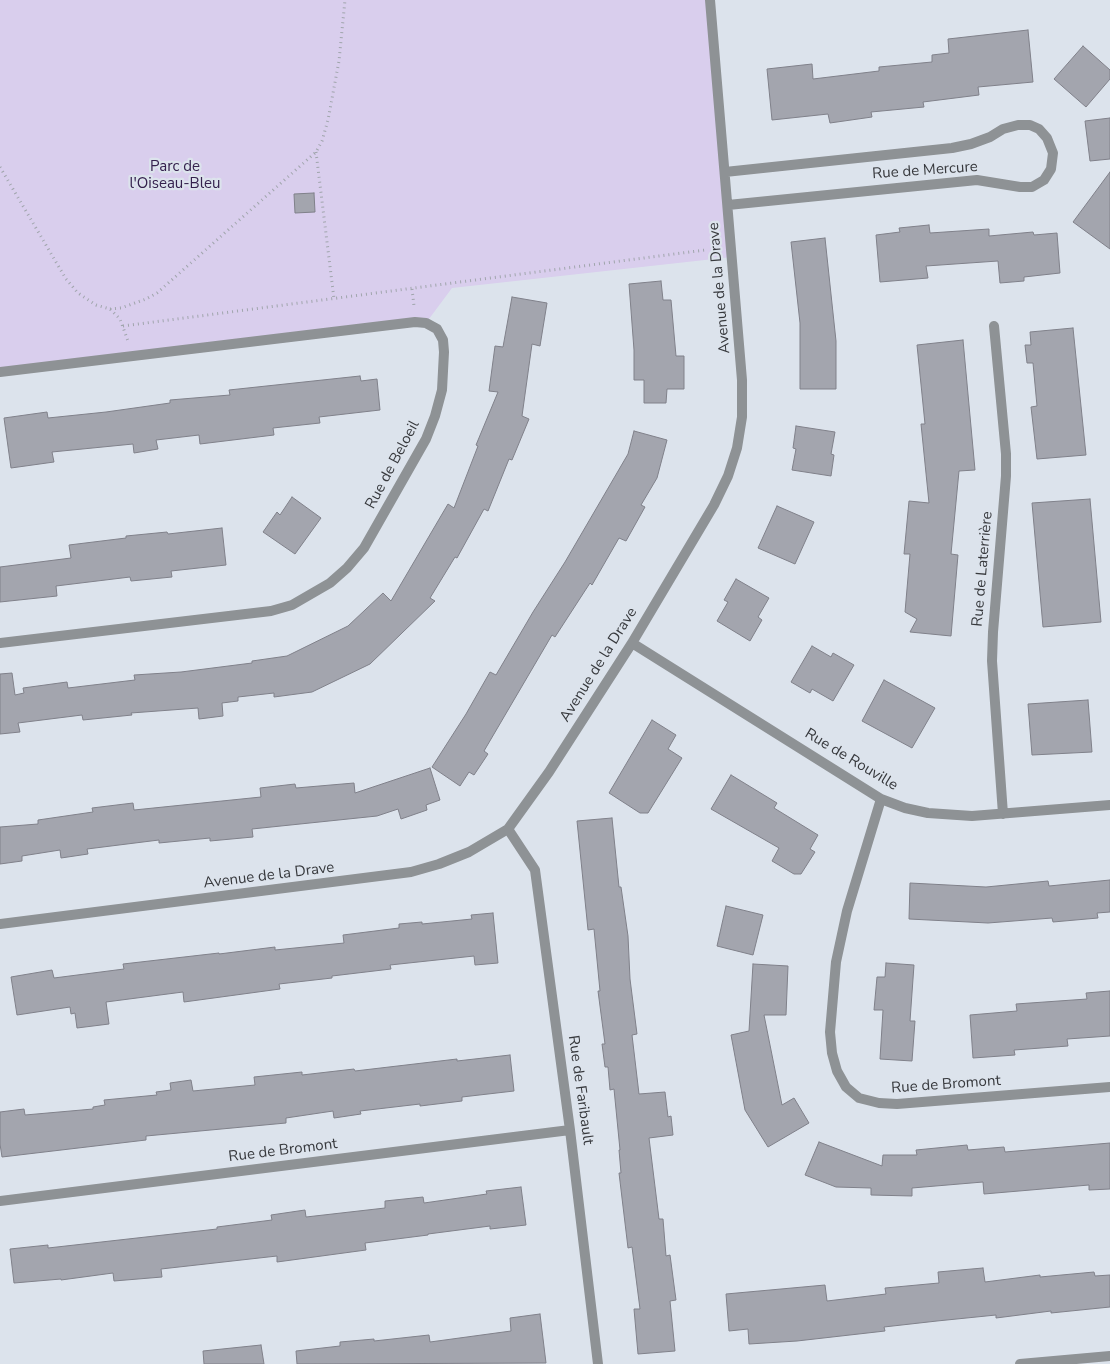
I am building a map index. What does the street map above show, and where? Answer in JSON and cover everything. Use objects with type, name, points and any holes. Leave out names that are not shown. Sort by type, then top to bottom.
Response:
[{"type":"street","name":"Avenue de la Drave","points":[[0,924],[411,872],[439,864],[469,852],[508,829],[549,772],[632,644],[714,505],[728,476],[737,448],[742,417],[742,380],[710,0]]},
{"type":"street","name":"Rue de Mercure","points":[[725,172],[952,148],[990,138],[1003,129],[1018,125],[1030,125],[1039,129],[1047,138],[1052,153],[1051,169],[1044,180],[1032,187],[1020,187],[977,180],[728,205]]},
{"type":"street","name":"Rue de Beloeil","points":[[0,372],[415,322],[426,322],[437,329],[443,340],[444,370],[442,390],[426,439],[364,548],[347,568],[330,583],[292,605],[271,611],[0,643]]},
{"type":"street","name":"Rue de Laterrière","points":[[994,326],[1006,454],[992,661],[1003,814]]},
{"type":"street","name":"Rue de Rouville","points":[[632,644],[881,799],[905,808],[935,814],[972,816],[1110,805]]},
{"type":"street","name":"Rue de Bromont","points":[[881,799],[847,911],[836,962],[830,1032],[832,1053],[837,1071],[846,1087],[859,1098],[879,1104],[1110,1087]]},
{"type":"street","name":"Rue de Faribault","points":[[508,829],[535,870],[570,1130],[598,1364]]},
{"type":"street","name":"Rue de Bromont","points":[[0,1201],[570,1130]]},
{"type":"street","points":[[1020,1364],[1110,1356]]},
{"type":"path","points":[[334,299],[316,152],[328,120],[339,61],[345,0]]},
{"type":"path","points":[[110,309],[121,308],[157,293],[316,152]]},
{"type":"path","points":[[0,167],[66,278],[78,293],[91,302],[110,309],[120,319],[127,337],[129,356]]},
{"type":"path","points":[[124,326],[705,250]]},
{"type":"green space","name":"Parc de l'Oiseau-Bleu","points":[[0,0],[710,0],[732,257],[452,288],[426,323],[0,372]]},
{"type":"building","points":[[1028,30],[1033,82],[978,87],[979,95],[923,102],[924,107],[871,112],[872,117],[830,123],[828,114],[772,120],[767,69],[812,64],[813,79],[879,71],[879,67],[932,62],[932,55],[949,53],[948,39]]},
{"type":"building","points":[[1083,46],[1110,70],[1110,79],[1086,107],[1054,79]]},
{"type":"building","points":[[1110,118],[1110,159],[1090,161],[1085,121]]},
{"type":"building","points":[[1110,172],[1110,249],[1073,222]]},
{"type":"building","points":[[314,193],[315,212],[295,213],[294,194]]},
{"type":"building","points":[[929,225],[930,233],[989,229],[989,236],[1033,232],[1034,235],[1057,233],[1060,273],[1024,277],[1024,281],[1000,283],[998,261],[926,266],[928,278],[880,282],[876,235],[900,232],[899,228]]},
{"type":"building","points":[[825,238],[836,341],[836,389],[800,389],[800,323],[791,242]]},
{"type":"building","points":[[661,281],[663,300],[671,300],[676,356],[684,356],[684,389],[667,389],[666,403],[644,403],[644,380],[634,380],[634,350],[629,284]]},
{"type":"building","points":[[512,297],[547,303],[540,346],[532,344],[522,416],[529,419],[512,460],[509,459],[488,511],[484,509],[457,558],[455,557],[430,598],[435,601],[370,664],[312,692],[274,697],[274,693],[238,697],[238,701],[222,703],[223,716],[199,719],[198,708],[131,713],[132,715],[83,720],[82,715],[18,723],[20,732],[0,734],[0,674],[12,673],[15,695],[24,693],[23,688],[67,682],[68,688],[135,680],[134,675],[181,672],[252,663],[252,661],[287,656],[348,626],[383,593],[391,601],[448,504],[454,508],[478,446],[476,445],[498,392],[489,391],[495,346],[503,347]]},
{"type":"building","points":[[1073,328],[1086,455],[1037,459],[1031,407],[1037,406],[1033,363],[1027,363],[1025,345],[1031,345],[1030,332]]},
{"type":"building","points":[[963,340],[975,470],[959,471],[951,554],[958,555],[951,636],[910,632],[917,619],[905,612],[910,554],[904,554],[909,501],[929,503],[921,424],[925,424],[917,345]]},
{"type":"building","points":[[360,376],[361,381],[377,379],[380,410],[319,417],[320,423],[273,428],[274,435],[200,444],[199,435],[156,440],[158,449],[134,453],[133,444],[52,452],[54,462],[11,468],[4,418],[47,412],[48,418],[106,412],[170,403],[170,400],[230,395],[229,390]]},
{"type":"building","points":[[796,426],[835,432],[831,454],[834,455],[831,476],[792,470],[796,449],[793,448]]},
{"type":"building","points":[[634,431],[667,440],[657,478],[641,505],[645,507],[626,541],[619,538],[592,585],[590,583],[555,637],[552,635],[484,751],[488,754],[474,775],[469,772],[460,786],[432,767],[490,672],[496,675],[565,562],[628,454]]},
{"type":"building","points":[[292,497],[321,518],[295,554],[263,532],[277,512],[280,515]]},
{"type":"building","points":[[1090,499],[1101,622],[1043,627],[1032,503]]},
{"type":"building","points":[[777,506],[814,522],[795,564],[758,548]]},
{"type":"building","points":[[222,528],[226,565],[171,571],[172,577],[131,581],[130,577],[56,586],[57,596],[0,602],[0,567],[71,558],[69,545],[126,538],[126,536]]},
{"type":"building","points":[[736,579],[769,598],[758,617],[762,620],[750,641],[717,621],[728,602],[724,600]]},
{"type":"building","points":[[812,646],[831,657],[833,653],[854,665],[833,701],[812,689],[810,693],[791,682]]},
{"type":"building","points":[[884,680],[935,708],[912,748],[862,721]]},
{"type":"building","points":[[1088,700],[1092,752],[1032,755],[1028,704]]},
{"type":"building","points":[[652,720],[676,735],[668,749],[682,758],[648,813],[640,813],[609,793]]},
{"type":"building","points":[[430,768],[440,800],[426,805],[427,810],[401,819],[398,809],[377,816],[252,829],[253,837],[210,841],[210,838],[159,843],[159,840],[87,849],[88,854],[61,858],[60,850],[22,856],[22,861],[0,864],[0,827],[38,824],[38,820],[93,812],[92,808],[133,803],[134,810],[261,797],[260,788],[295,784],[296,788],[354,783],[355,793]]},
{"type":"building","points":[[731,775],[777,803],[774,808],[818,835],[810,849],[815,852],[801,874],[794,874],[772,861],[779,848],[711,809]]},
{"type":"building","points":[[612,818],[619,887],[621,887],[628,936],[630,979],[637,1034],[632,1035],[639,1094],[665,1092],[668,1117],[671,1116],[673,1135],[649,1138],[659,1219],[663,1219],[666,1256],[670,1255],[676,1300],[670,1301],[675,1351],[638,1354],[634,1309],[640,1309],[632,1247],[628,1248],[619,1173],[621,1173],[620,1150],[614,1089],[610,1090],[608,1067],[605,1067],[602,1044],[605,1044],[598,991],[600,991],[594,929],[588,930],[577,821]]},
{"type":"building","points":[[1110,880],[1110,912],[1097,913],[1098,918],[1053,922],[1052,918],[988,923],[909,919],[910,883],[986,887],[1048,881],[1049,886]]},
{"type":"building","points":[[726,906],[763,915],[753,955],[717,946]]},
{"type":"building","points":[[493,913],[498,963],[475,965],[474,956],[390,965],[391,969],[279,984],[280,989],[184,1002],[183,992],[106,1002],[109,1024],[77,1028],[75,1013],[71,1014],[70,1007],[17,1015],[11,977],[52,970],[54,978],[124,969],[123,964],[275,947],[275,950],[344,943],[343,935],[399,928],[399,924],[422,922],[422,924],[472,919],[471,915]]},
{"type":"building","points":[[886,963],[914,965],[910,1021],[915,1021],[912,1061],[880,1059],[883,1010],[874,1010],[877,977],[885,977]]},
{"type":"building","points":[[753,964],[788,966],[786,1015],[764,1015],[782,1105],[794,1098],[809,1123],[768,1147],[745,1110],[731,1035],[749,1031]]},
{"type":"building","points":[[1110,991],[1110,1036],[1067,1039],[1068,1046],[1014,1050],[1015,1055],[973,1058],[970,1015],[1017,1011],[1016,1004],[1087,999],[1086,993]]},
{"type":"building","points":[[510,1055],[514,1091],[462,1097],[462,1101],[360,1111],[361,1114],[334,1118],[333,1111],[286,1118],[286,1123],[146,1136],[146,1140],[2,1157],[0,1112],[24,1109],[25,1115],[93,1109],[93,1107],[105,1105],[104,1100],[157,1095],[156,1092],[171,1090],[170,1083],[191,1080],[193,1091],[255,1085],[254,1077],[302,1072],[302,1075],[354,1069],[355,1071]]},
{"type":"building","points":[[819,1142],[882,1166],[883,1155],[917,1155],[916,1150],[967,1145],[968,1150],[1004,1147],[1005,1152],[1110,1143],[1110,1189],[1089,1190],[1089,1185],[984,1194],[983,1182],[912,1188],[912,1196],[871,1195],[871,1188],[836,1187],[805,1175]]},
{"type":"building","points":[[521,1187],[526,1225],[490,1229],[490,1226],[365,1243],[366,1250],[277,1262],[277,1256],[161,1269],[162,1277],[114,1281],[113,1273],[61,1280],[14,1283],[10,1249],[48,1245],[48,1248],[217,1229],[217,1227],[272,1220],[271,1215],[305,1210],[306,1217],[385,1208],[385,1201],[423,1197],[424,1203],[487,1194],[486,1191]]},
{"type":"building","points":[[983,1268],[985,1282],[1040,1275],[1040,1277],[1094,1272],[1095,1276],[1110,1275],[1110,1307],[1051,1313],[1051,1311],[996,1318],[996,1315],[937,1321],[884,1327],[885,1331],[797,1341],[749,1344],[748,1329],[729,1331],[726,1294],[825,1285],[827,1301],[886,1294],[885,1288],[939,1283],[938,1272]]},
{"type":"building","points":[[540,1314],[546,1363],[297,1364],[296,1351],[340,1346],[340,1342],[374,1339],[374,1341],[429,1335],[430,1342],[511,1331],[510,1318]]},
{"type":"building","points":[[261,1345],[264,1364],[204,1364],[203,1351]]}]
